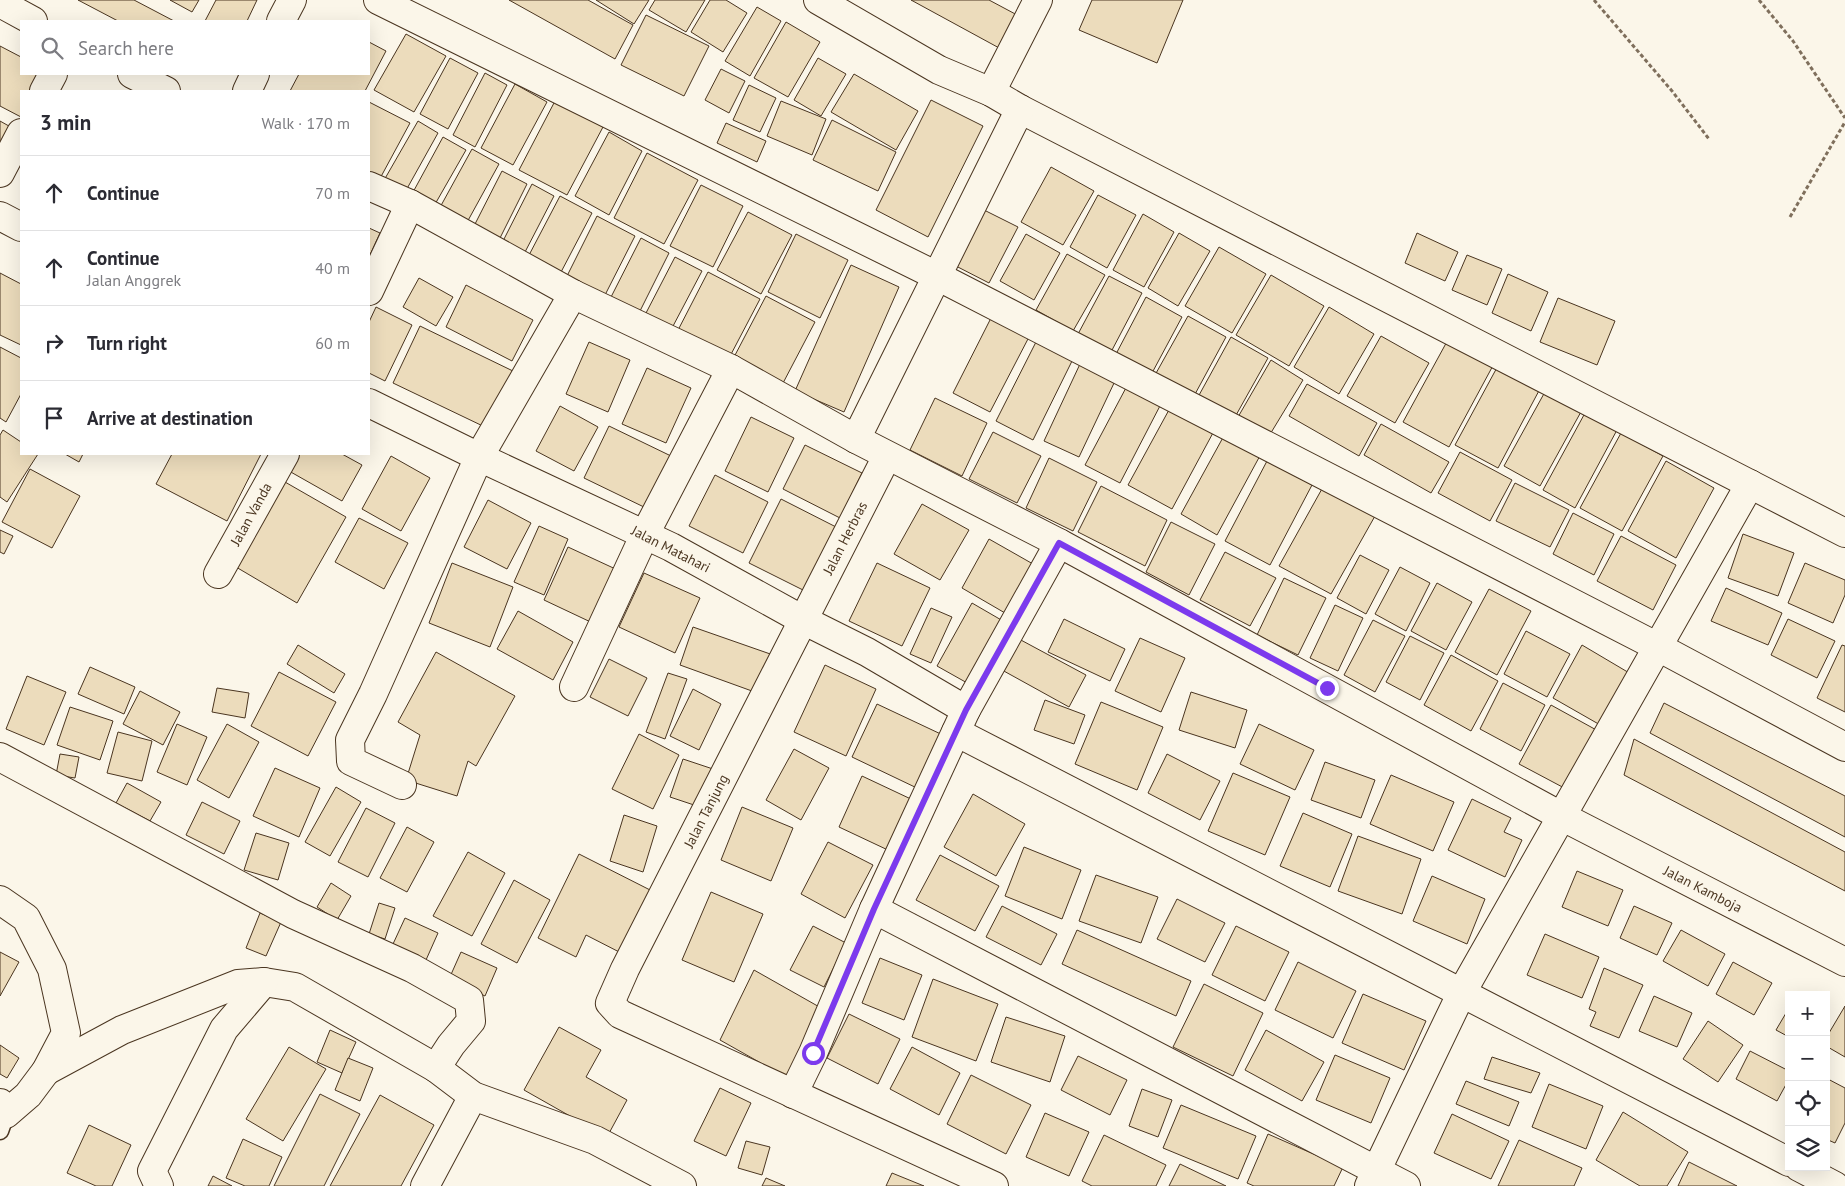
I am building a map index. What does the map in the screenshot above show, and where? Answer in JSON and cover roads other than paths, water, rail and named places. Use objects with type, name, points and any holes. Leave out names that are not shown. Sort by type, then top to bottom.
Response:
[{"type":"street","points":[[282,20],[292,0]]},
{"type":"street","points":[[378,0],[937,276],[1658,647],[1845,747]]},
{"type":"street","points":[[818,0],[939,70],[991,92],[1020,109],[1845,533]]},
{"type":"street","points":[[991,92],[1038,0]]},
{"type":"street","points":[[0,3],[31,20]]},
{"type":"street","points":[[45,90],[52,75]]},
{"type":"street","points":[[134,75],[164,90]]},
{"type":"street","points":[[247,90],[254,75]]},
{"type":"street","points":[[856,439],[1020,109]]},
{"type":"street","points":[[0,173],[20,135]]},
{"type":"street","name":"Jalan Kamboja","points":[[370,186],[410,204],[573,294],[730,368],[887,456],[1059,543],[1561,816],[1845,962]]},
{"type":"street","points":[[370,289],[410,204]]},
{"type":"street","points":[[0,216],[20,227]]},
{"type":"street","points":[[402,785],[351,761],[350,740],[373,694],[479,457],[573,294]]},
{"type":"street","points":[[574,687],[645,534],[693,444],[730,368]]},
{"type":"street","name":"Jalan Matahari","points":[[370,403],[479,457],[645,534],[803,620],[867,652],[961,721],[1253,886],[1785,1160]]},
{"type":"street","name":"Jalan Vanda","points":[[218,574],[284,455]]},
{"type":"street","name":"Jalan Herbras","points":[[803,620],[887,456]]},
{"type":"street","points":[[1373,1178],[1462,992],[1750,484]]},
{"type":"street","points":[[994,1186],[793,1094],[813,1053],[874,909],[961,721],[1059,543]]},
{"type":"street","name":"Jalan Tanjung","points":[[793,1094],[620,1014],[610,1003],[629,960],[803,620]]},
{"type":"street","points":[[0,757],[292,914],[412,968],[469,1000],[471,1021],[451,1045],[436,1068]]},
{"type":"street","points":[[0,900],[26,918],[52,969],[66,1033],[46,1071],[28,1095],[2,1116]]},
{"type":"street","points":[[874,909],[1373,1178],[1406,1186]]},
{"type":"street","points":[[158,1186],[152,1171],[224,1029],[264,982]]},
{"type":"street","points":[[46,1071],[122,1030],[238,984],[264,982],[295,987],[436,1068],[473,1096],[595,1140],[680,1186]]},
{"type":"street","points":[[425,1186],[473,1096]]},
{"type":"street","points":[[1807,1171],[1835,1186]]}]
